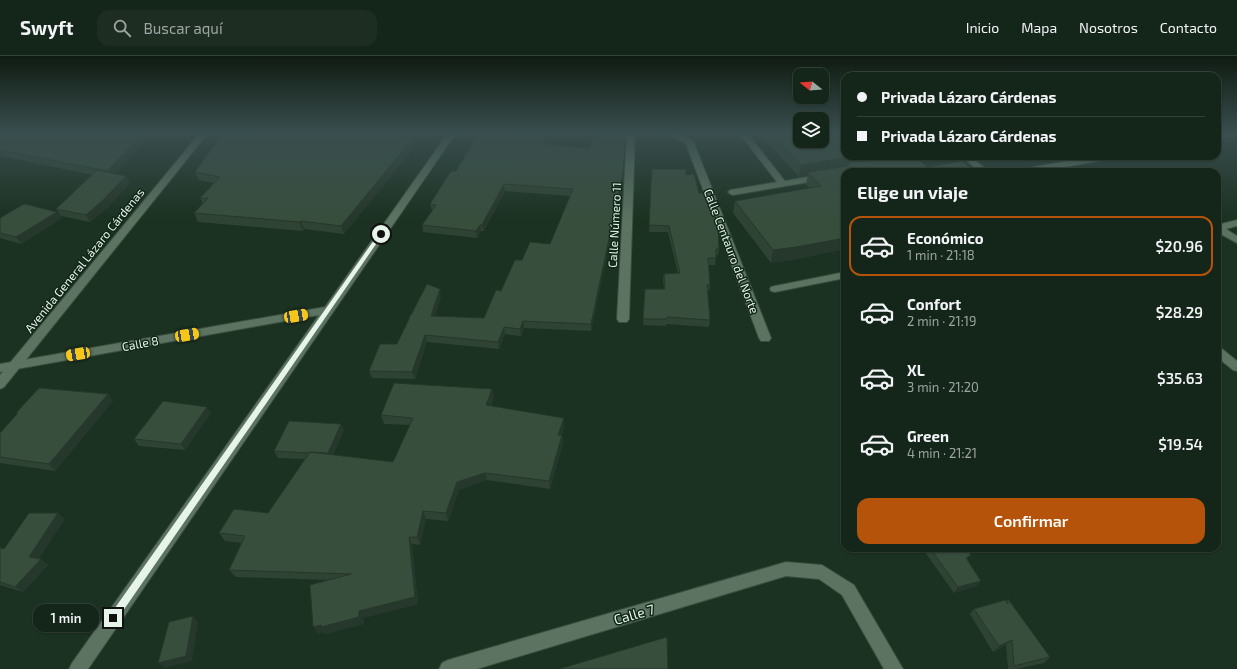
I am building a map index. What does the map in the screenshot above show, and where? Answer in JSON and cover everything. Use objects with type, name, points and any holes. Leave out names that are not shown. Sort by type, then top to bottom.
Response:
[{"type":"street","name":"Avenida General Lázaro Cárdenas","points":[[0,384],[181,162]]},
{"type":"street","points":[[78,669],[432,162]]},
{"type":"street","name":"Calle Número 11","points":[[623,319],[631,162]]},
{"type":"street","name":"Calle Centauro del Norte","points":[[698,162],[765,338]]},
{"type":"street","points":[[765,162],[782,183]]},
{"type":"street","points":[[972,162],[980,168]]},
{"type":"street","points":[[1043,168],[1077,162]]},
{"type":"street","points":[[733,192],[841,174]]},
{"type":"street","points":[[1221,227],[1237,224]]},
{"type":"street","points":[[1221,230],[1237,240]]},
{"type":"street","points":[[775,289],[841,276]]},
{"type":"street","name":"Calle 8","points":[[0,368],[327,310]]},
{"type":"street","points":[[1221,355],[1237,367]]},
{"type":"street","name":"Calle 7","points":[[448,669],[786,569],[822,572],[848,590],[894,669]]},
{"type":"building","points":[[59,162],[116,162],[107,171]]},
{"type":"building","points":[[202,162],[394,162],[341,226],[301,221],[194,213],[208,198],[200,198],[220,177],[195,172]]},
{"type":"building","points":[[462,162],[624,162],[623,173],[591,324],[523,321],[520,329],[504,327],[498,342],[425,335],[412,372],[369,371],[380,344],[397,344],[410,315],[427,284],[440,289],[431,316],[484,318],[496,290],[501,291],[515,260],[522,260],[530,242],[550,244],[573,189],[504,184],[482,225],[480,225],[476,231],[422,225],[436,205],[430,204],[451,171],[456,171]]},
{"type":"building","points":[[798,162],[821,162],[801,165]]},
{"type":"building","points":[[850,162],[921,162],[927,167],[963,162],[971,168],[841,168],[841,239],[796,247],[773,250],[735,201],[821,186],[808,172],[848,166]]},
{"type":"building","points":[[652,169],[686,169],[686,175],[694,174],[699,193],[706,193],[718,224],[719,249],[716,249],[716,258],[708,258],[710,285],[707,285],[710,320],[667,317],[667,319],[643,319],[645,289],[665,289],[664,274],[680,273],[669,226],[649,225]]},
{"type":"building","points":[[97,170],[126,176],[86,215],[56,209]]},
{"type":"building","points":[[25,204],[57,212],[16,237],[0,233],[0,218]]},
{"type":"building","points":[[394,383],[492,389],[486,405],[564,418],[558,435],[562,435],[549,481],[485,473],[457,482],[446,513],[423,511],[417,537],[409,537],[415,597],[359,611],[359,617],[321,627],[321,625],[313,627],[310,585],[351,574],[229,570],[245,536],[219,533],[234,509],[268,513],[310,452],[393,462],[413,418],[381,415]]},
{"type":"building","points":[[39,388],[108,394],[49,464],[0,457],[0,433]]},
{"type":"building","points":[[163,401],[207,407],[181,444],[134,439]]},
{"type":"building","points":[[289,421],[341,424],[328,453],[274,451]]},
{"type":"building","points":[[29,513],[58,513],[29,557],[41,559],[15,587],[0,582],[0,548],[4,549]]},
{"type":"building","points":[[933,552],[968,552],[971,555],[966,558],[981,581],[958,587]]},
{"type":"building","points":[[1008,599],[1050,657],[1014,666],[1012,640],[999,646],[974,609],[1005,600],[1008,604]]},
{"type":"building","points":[[193,616],[186,656],[158,663],[169,622]]},
{"type":"building","points":[[667,637],[668,669],[559,669]]},
{"type":"route","points":[[113,618],[381,234]]}]
